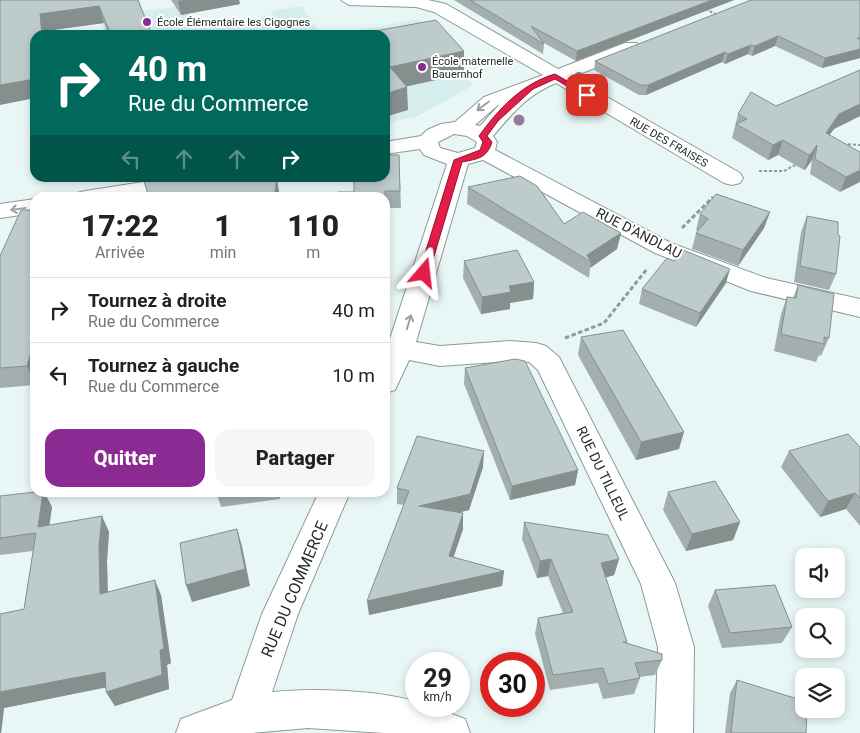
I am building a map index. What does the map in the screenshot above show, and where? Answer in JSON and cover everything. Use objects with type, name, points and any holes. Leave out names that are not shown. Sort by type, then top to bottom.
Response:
[{"type":"street","name":"RUE DES FRAISES","points":[[349,0],[416,2],[440,8],[732,178]]},
{"type":"street","points":[[440,8],[460,1]]},
{"type":"street","points":[[460,128],[491,101],[644,42]]},
{"type":"street","points":[[428,141],[432,151],[443,158],[459,160],[476,157],[510,104],[530,87]]},
{"type":"street","points":[[390,147],[428,141],[434,134],[448,128],[473,130],[484,144]]},
{"type":"street","name":"RUE D'ANDLAU","points":[[484,144],[663,248],[760,285],[860,308]]},
{"type":"street","points":[[390,372],[401,349],[459,160]]},
{"type":"street","points":[[121,192],[182,182]]},
{"type":"street","points":[[0,211],[30,207]]},
{"type":"street","points":[[401,349],[440,356],[510,351],[536,353]]},
{"type":"street","name":"RUE DU TILLEUL","points":[[536,353],[549,364],[658,583],[676,647],[674,733]]},
{"type":"street","name":"RUE DU COMMERCE","points":[[246,715],[280,614],[333,497]]},
{"type":"street","points":[[195,733],[246,715],[285,710],[373,712],[415,720],[451,733]]},
{"type":"path","points":[[700,7],[716,14]]},
{"type":"path","points":[[536,353],[563,339],[604,323],[663,248]]},
{"type":"shaded area","name":"École Élémentaire les Cigognes","points":[[184,6],[197,29],[273,15],[271,11],[301,6],[318,30],[104,30],[100,16]]},
{"type":"shaded area","name":"École maternelle Bauernhof","points":[[419,19],[473,85],[418,116],[390,122],[390,30],[361,30]]},
{"type":"building","points":[[0,0],[138,0],[150,30],[109,30],[99,6],[40,14],[42,30],[30,30],[30,80],[0,85]]},
{"type":"building","points":[[470,0],[712,0],[577,51],[531,26],[544,44]]},
{"type":"building","points":[[751,0],[860,0],[860,38],[857,38],[860,39],[860,49],[825,58],[778,36],[755,46],[751,45],[728,54],[725,52],[648,85],[640,85],[595,61]]},
{"type":"building","points":[[436,20],[464,51],[390,67],[390,30],[381,30]]},
{"type":"building","points":[[390,67],[407,87],[390,92]]},
{"type":"building","points":[[860,70],[860,104],[839,114],[826,133],[860,152],[860,170],[846,177],[815,159],[817,145],[809,155],[783,140],[773,145],[736,124],[747,119],[738,114],[751,92],[776,106]]},
{"type":"building","points":[[390,155],[399,155],[400,191],[354,192],[354,182],[390,182]]},
{"type":"building","points":[[520,176],[537,186],[564,224],[583,212],[621,233],[587,255],[591,262],[468,187]]},
{"type":"building","points":[[144,182],[277,182],[275,192],[147,192]]},
{"type":"building","points":[[716,194],[770,212],[743,250],[696,233],[708,219],[700,214]]},
{"type":"building","points":[[21,210],[30,210],[30,356],[27,366],[0,368],[0,256]]},
{"type":"building","points":[[807,216],[838,222],[838,235],[840,236],[836,274],[800,266]]},
{"type":"building","points":[[517,250],[534,282],[509,286],[511,292],[482,297],[464,261]]},
{"type":"building","points":[[683,250],[730,269],[700,313],[642,289],[667,258],[674,261]]},
{"type":"building","points":[[798,285],[834,294],[829,338],[824,337],[824,344],[781,334],[787,297],[796,298]]},
{"type":"building","points":[[623,330],[684,432],[641,442],[581,337]]},
{"type":"building","points":[[515,359],[525,361],[578,470],[512,486],[465,368]]},
{"type":"building","points":[[848,434],[860,447],[860,498],[855,493],[828,501],[789,451]]},
{"type":"building","points":[[417,436],[484,451],[470,494],[419,506],[463,513],[449,556],[504,571],[367,601],[409,491],[397,488]]},
{"type":"building","points":[[715,481],[740,522],[692,534],[668,492]]},
{"type":"building","points":[[30,493],[30,497],[42,497],[38,527],[102,516],[99,545],[100,594],[155,580],[164,649],[160,650],[162,675],[106,692],[105,672],[0,692],[0,614],[24,609],[36,533],[0,538],[0,496]]},
{"type":"building","points":[[524,522],[608,535],[619,559],[601,563],[627,642],[623,642],[662,654],[662,660],[635,663],[640,678],[608,684],[603,668],[553,675],[538,618],[573,612],[551,559],[540,561]]},
{"type":"building","points":[[237,529],[245,569],[186,585],[180,543]]},
{"type":"building","points":[[775,585],[792,627],[730,633],[715,590]]},
{"type":"building","points":[[737,680],[795,698],[795,718],[807,718],[806,733],[731,733]]},
{"type":"place","name":"École Élémentaire les Cigognes","points":[[147,22]]},
{"type":"place","name":"École maternelle Bauernhof","points":[[422,67]]},
{"type":"route","points":[[424,273],[459,160],[476,157],[484,152],[487,142],[483,136],[495,119],[530,87],[555,76],[587,95]]}]
